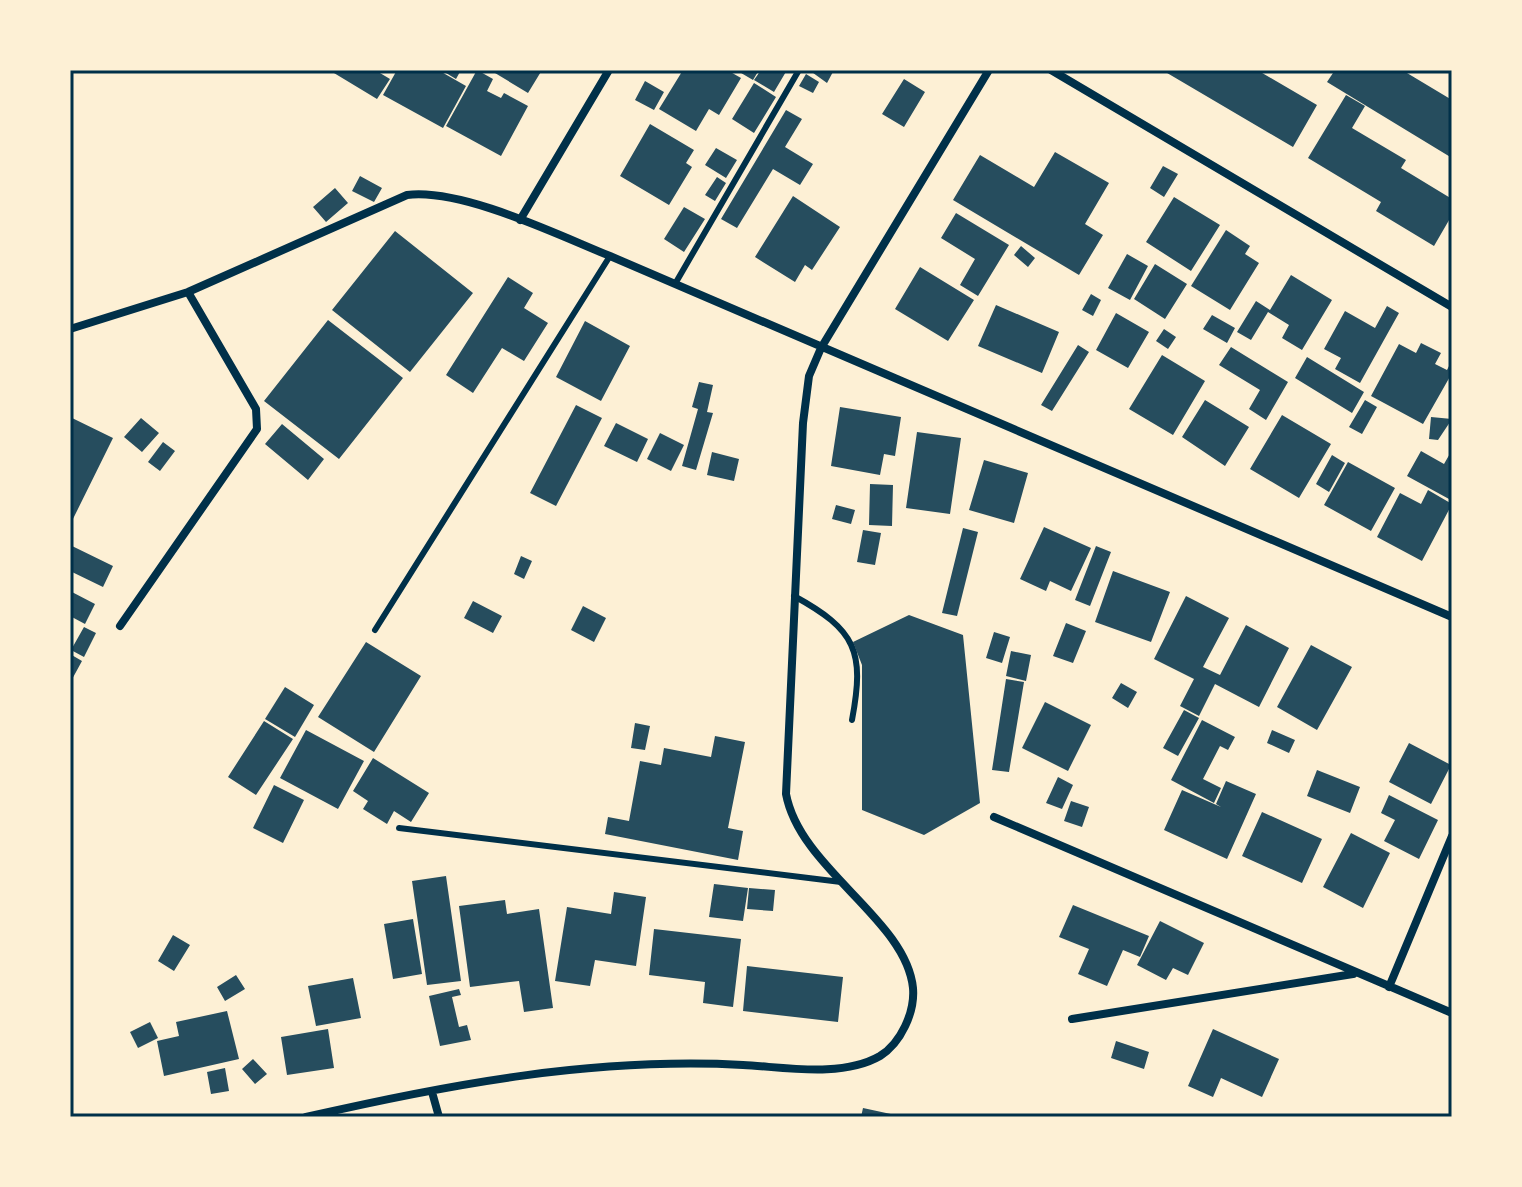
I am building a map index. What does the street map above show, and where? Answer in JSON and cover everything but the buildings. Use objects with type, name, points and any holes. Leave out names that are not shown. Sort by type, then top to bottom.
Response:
[{"type":"street","points":[[520,220],[609,70]]},
{"type":"street","points":[[306,1117],[432,1092],[608,1064],[689,1062],[821,1068],[863,1062],[879,1056],[898,1038],[911,1013],[913,988],[903,958],[809,845],[788,808],[786,794],[804,411],[809,376],[821,348],[989,70]]},
{"type":"street","points":[[1051,70],[1452,307]]},
{"type":"street","points":[[70,329],[188,292],[407,195],[435,194],[520,220],[610,256],[1452,617]]},
{"type":"street","points":[[120,626],[257,429],[256,409],[188,292]]},
{"type":"street","points":[[994,817],[1452,1013]]},
{"type":"street","points":[[1389,987],[1452,836]]},
{"type":"street","points":[[1072,1019],[1354,973]]},
{"type":"street","points":[[432,1092],[439,1117]]},
{"type":"lane","points":[[675,284],[799,70]]},
{"type":"lane","points":[[375,630],[610,256]]},
{"type":"lane","points":[[794,596],[817,609],[855,648],[859,667],[852,720]]},
{"type":"lane","points":[[399,828],[841,882]]}]
